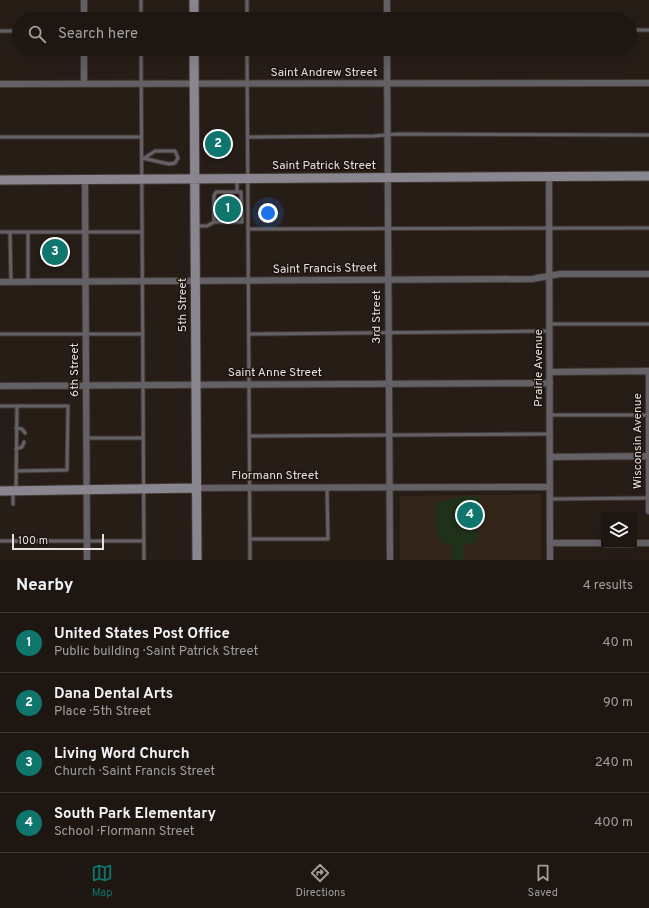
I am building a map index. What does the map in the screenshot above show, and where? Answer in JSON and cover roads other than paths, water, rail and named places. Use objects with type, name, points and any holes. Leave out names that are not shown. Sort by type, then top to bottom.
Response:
[{"type":"main road","points":[[194,0],[194,12]]},
{"type":"main road","name":"5th Street","points":[[194,56],[197,560]]},
{"type":"main road","name":"Saint Patrick Street","points":[[0,180],[649,176]]},
{"type":"main road","name":"Flormann Street","points":[[0,491],[86,491],[197,488]]},
{"type":"street","points":[[84,0],[84,12]]},
{"type":"street","points":[[387,0],[387,12]]},
{"type":"street","points":[[84,56],[84,84]]},
{"type":"street","name":"3rd Street","points":[[387,56],[390,560]]},
{"type":"street","name":"Saint Andrew Street","points":[[0,84],[649,83]]},
{"type":"street","name":"Prairie Avenue","points":[[549,176],[550,560]]},
{"type":"street","name":"6th Street","points":[[85,179],[87,560]]},
{"type":"street","name":"Saint Francis Street","points":[[0,282],[532,279],[549,275],[649,274]]},
{"type":"street","points":[[550,372],[649,371]]},
{"type":"street","name":"Wisconsin Avenue","points":[[649,371],[649,511]]},
{"type":"street","name":"Saint Anne Street","points":[[0,386],[550,383]]},
{"type":"street","points":[[550,456],[649,456]]},
{"type":"street","name":"Flormann Street","points":[[197,488],[550,487]]},
{"type":"street","points":[[550,543],[601,543]]},
{"type":"street","points":[[637,543],[649,543]]},
{"type":"lane","points":[[141,0],[141,12]]},
{"type":"lane","points":[[247,0],[247,12]]},
{"type":"lane","points":[[637,30],[649,30]]},
{"type":"lane","points":[[0,31],[12,31]]},
{"type":"lane","points":[[141,56],[144,560]]},
{"type":"lane","points":[[247,56],[250,560]]},
{"type":"lane","points":[[248,137],[649,135]]},
{"type":"lane","points":[[0,137],[141,137]]},
{"type":"lane","points":[[142,158],[157,151],[175,151],[178,158],[175,163],[169,164],[146,157]]},
{"type":"lane","points":[[237,178],[237,192]]},
{"type":"lane","points":[[195,226],[207,226],[214,222],[242,222],[241,192],[216,192],[214,196],[214,222]]},
{"type":"lane","points":[[249,229],[549,227],[649,228]]},
{"type":"lane","points":[[0,232],[142,232]]},
{"type":"lane","points":[[10,232],[11,282]]},
{"type":"lane","points":[[28,232],[28,282]]},
{"type":"lane","points":[[549,324],[649,324]]},
{"type":"lane","points":[[249,334],[549,332]]},
{"type":"lane","points":[[0,334],[142,334]]},
{"type":"lane","points":[[0,406],[68,406],[67,470],[16,471]]},
{"type":"lane","points":[[13,504],[16,471],[17,406]]},
{"type":"lane","points":[[550,415],[649,416]]},
{"type":"lane","points":[[16,428],[22,429],[24,433]]},
{"type":"lane","points":[[249,436],[550,434]]},
{"type":"lane","points":[[86,438],[143,438]]},
{"type":"lane","points":[[16,449],[22,447],[24,442]]},
{"type":"lane","points":[[250,539],[328,539],[327,487]]},
{"type":"lane","points":[[550,499],[649,498]]},
{"type":"lane","points":[[0,542],[144,541]]},
{"type":"place","name":"Dana Dental Arts","points":[[218,144]]},
{"type":"place","name":"United States Post Office","points":[[228,209]]},
{"type":"place","name":"Living Word Church","points":[[55,252]]},
{"type":"place","name":"South Park Elementary","points":[[470,515]]}]
